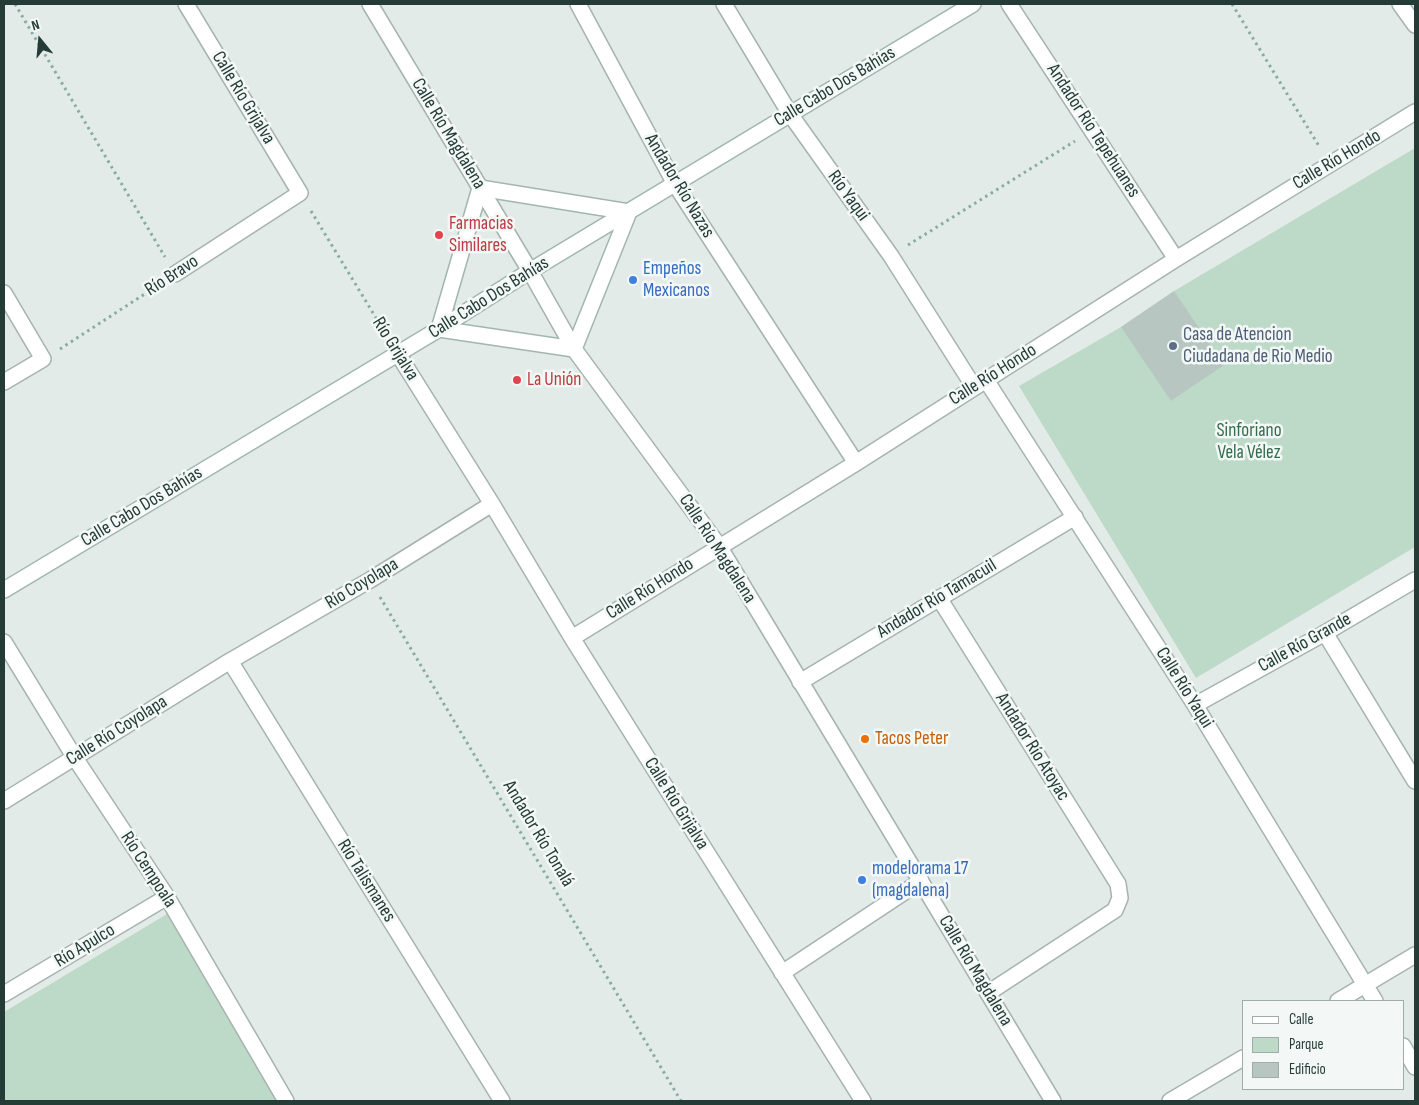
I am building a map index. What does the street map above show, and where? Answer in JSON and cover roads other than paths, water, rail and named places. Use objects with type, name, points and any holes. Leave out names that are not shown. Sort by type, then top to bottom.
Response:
[{"type":"street","name":"Calle Río Grijalva","points":[[186,4],[300,193]]},
{"type":"street","name":"Calle Río Magdalena","points":[[370,4],[530,271],[574,349],[719,546],[1052,1101]]},
{"type":"street","name":"Andador Río Nazas","points":[[578,4],[675,184],[856,463]]},
{"type":"street","name":"Río Yaqui","points":[[724,4],[790,114],[980,384]]},
{"type":"street","name":"Calle Cabo Dos Bahías","points":[[4,590],[398,354],[530,271],[973,4]]},
{"type":"street","name":"Andador Río Tepehuanes","points":[[1009,4],[1176,259]]},
{"type":"street","points":[[1400,4],[1415,25]]},
{"type":"street","name":"Calle Río Hondo","points":[[572,638],[856,463],[1176,259],[1415,112]]},
{"type":"street","points":[[480,188],[629,212],[574,349],[439,329],[480,188]]},
{"type":"street","name":"Río Bravo","points":[[175,274],[300,193]]},
{"type":"street","points":[[4,293],[43,359],[4,382]]},
{"type":"street","name":"Río Grijalva","points":[[398,354],[492,504]]},
{"type":"street","name":"Calle Río Yaqui","points":[[980,384],[1075,517],[1195,705],[1375,1000]]},
{"type":"street","name":"Calle Río Grijalva","points":[[492,504],[572,638],[862,1101]]},
{"type":"street","name":"Río Coyolapa","points":[[230,661],[370,580],[492,504]]},
{"type":"street","name":"Andador Río Tamacuil","points":[[800,682],[1075,517]]},
{"type":"street","name":"Calle Río Grande","points":[[1195,705],[1325,633],[1415,580]]},
{"type":"street","name":"Andador Río Atoyac","points":[[939,598],[1118,884],[1120,898],[1115,910],[988,994]]},
{"type":"street","points":[[1325,633],[1415,781]]},
{"type":"street","name":"Río Cempoala","points":[[4,642],[75,758],[167,897],[286,1101]]},
{"type":"street","name":"Calle Río Coyolapa","points":[[4,800],[230,661]]},
{"type":"street","name":"Río Talismanes","points":[[230,661],[502,1101]]},
{"type":"street","points":[[782,973],[921,881]]},
{"type":"street","name":"Río Apulco","points":[[4,994],[167,897]]},
{"type":"street","points":[[1340,1000],[1415,955]]},
{"type":"street","points":[[1404,1048],[1415,1067]]},
{"type":"street","points":[[1170,1101],[1242,1059]]},
{"type":"place","name":"Farmacias Similares","points":[[439,235]]},
{"type":"place","name":"Empeños Mexicanos","points":[[633,280]]},
{"type":"place","name":"Casa de Atencion Ciudadana de Rio Medio","points":[[1173,346]]},
{"type":"place","name":"La Unión","points":[[517,380]]},
{"type":"place","name":"Tacos Peter","points":[[865,739]]},
{"type":"place","name":"modelorama 17 (magdalena)","points":[[862,880]]},
{"type":"park label","name":"Sinforiano Vela Vélez","points":[[1249,442]]}]
